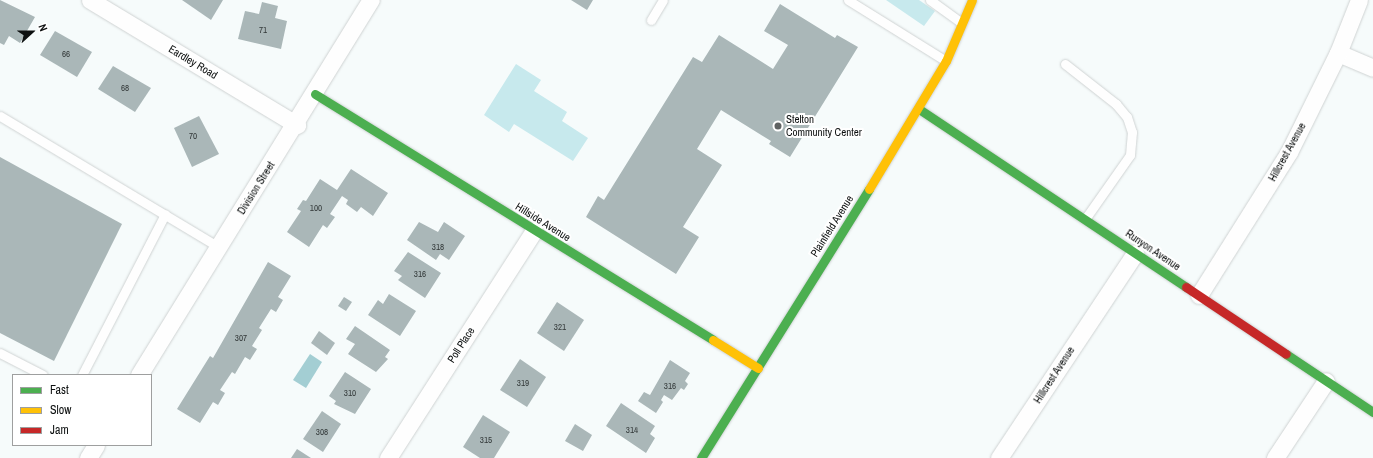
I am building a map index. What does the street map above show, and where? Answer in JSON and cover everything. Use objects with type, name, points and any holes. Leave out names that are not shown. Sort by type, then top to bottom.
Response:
[{"type":"street","name":"Eardley Road","points":[[90,0],[297,125]]},
{"type":"street","name":"Division Street","points":[[141,374],[297,125],[371,0]]},
{"type":"street","name":"Plainfield Avenue","points":[[700,458],[758,368],[919,108],[946,61],[972,0]]},
{"type":"street","name":"Hillcrest Avenue","points":[[1199,295],[1289,152],[1338,53],[1359,0]]},
{"type":"street","points":[[1338,53],[1373,68]]},
{"type":"street","name":"Hillside Avenue","points":[[315,94],[534,231],[758,368]]},
{"type":"street","name":"Runyon Avenue","points":[[919,108],[1373,412]]},
{"type":"street","name":"Poll Place","points":[[388,458],[534,231]]},
{"type":"street","name":"Hillcrest Avenue","points":[[999,458],[1135,252]]},
{"type":"street","points":[[1275,458],[1326,380]]},
{"type":"street","points":[[88,458],[95,446]]},
{"type":"lane","points":[[651,20],[664,0]]},
{"type":"lane","points":[[848,0],[946,61]]},
{"type":"lane","points":[[930,0],[963,24]]},
{"type":"lane","points":[[1066,64],[1116,104],[1126,118],[1132,132],[1130,156],[1085,219]]},
{"type":"lane","points":[[0,116],[219,247]]},
{"type":"lane","points":[[83,374],[165,214]]},
{"type":"lane","points":[[0,353],[41,374]]},
{"type":"shaded area","points":[[886,0],[919,0],[935,11],[924,26]]},
{"type":"shaded area","points":[[516,64],[541,80],[534,91],[567,112],[562,121],[588,138],[573,161],[514,124],[509,132],[484,115]]},
{"type":"shaded area","points":[[310,354],[322,362],[306,388],[293,380]]},
{"type":"building","points":[[0,0],[35,17],[20,43],[9,36],[4,45],[0,43]]},
{"type":"building","points":[[182,0],[223,0],[211,20]]},
{"type":"building","points":[[571,0],[593,0],[587,10]]},
{"type":"building","points":[[262,2],[278,6],[275,18],[287,21],[281,49],[238,39],[245,11],[259,14]]},
{"type":"building","name":"Stelton Community Center","points":[[780,4],[835,38],[837,35],[858,47],[790,157],[769,144],[771,141],[721,110],[697,149],[722,165],[683,227],[699,237],[676,274],[586,217],[598,196],[604,200],[693,57],[702,62],[719,35],[773,69],[788,45],[764,31]]},
{"type":"building","points":[[55,31],[92,52],[77,77],[40,55]]},
{"type":"building","points":[[113,66],[151,88],[135,112],[98,89]]},
{"type":"building","points":[[199,116],[219,154],[192,167],[174,128]]},
{"type":"building","points":[[0,157],[122,224],[54,361],[0,333]]},
{"type":"building","points":[[351,169],[388,193],[373,216],[361,207],[357,212],[346,204],[348,200],[342,196],[330,214],[335,217],[327,228],[323,225],[309,247],[287,232],[301,211],[297,209],[303,200],[306,201],[320,179],[337,190]]},
{"type":"building","points":[[419,222],[438,232],[444,222],[465,236],[449,260],[440,254],[436,260],[407,240]]},
{"type":"building","points":[[408,252],[441,273],[425,298],[398,280],[402,276],[394,271]]},
{"type":"building","points":[[268,262],[291,276],[278,297],[283,300],[276,312],[271,309],[259,328],[262,330],[252,346],[257,349],[250,360],[245,357],[235,374],[232,372],[220,390],[225,393],[218,405],[213,402],[200,423],[177,409],[210,356],[213,358]]},
{"type":"building","points":[[389,294],[416,311],[400,336],[368,315],[378,300],[383,304]]},
{"type":"building","points":[[344,297],[352,302],[346,311],[338,306]]},
{"type":"building","points":[[557,302],[584,320],[564,351],[537,333]]},
{"type":"building","points":[[355,326],[390,350],[385,357],[388,359],[376,372],[348,354],[355,344],[346,339]]},
{"type":"building","points":[[319,331],[335,343],[327,355],[311,343]]},
{"type":"building","points":[[520,359],[546,377],[527,407],[500,390]]},
{"type":"building","points":[[670,360],[690,373],[685,381],[688,384],[684,390],[681,388],[672,400],[664,395],[661,400],[663,402],[656,413],[638,401],[644,392],[650,395]]},
{"type":"building","points":[[345,372],[371,389],[355,414],[334,404],[336,401],[329,396]]},
{"type":"building","points":[[621,403],[655,426],[650,434],[655,438],[646,453],[606,426]]},
{"type":"building","points":[[322,411],[341,424],[323,452],[303,439]]},
{"type":"building","points":[[483,415],[510,432],[494,458],[480,458],[463,447]]},
{"type":"building","points":[[575,424],[592,435],[583,451],[565,441]]},
{"type":"building","points":[[297,449],[311,458],[291,458]]},
{"type":"traffic: fast","points":[[315,94],[713,340]]},
{"type":"traffic: fast","points":[[919,109],[1186,287]]},
{"type":"traffic: fast","points":[[701,458],[869,189]]},
{"type":"traffic: fast","points":[[1286,354],[1373,412]]},
{"type":"traffic: slow","points":[[869,189],[946,61],[972,0]]},
{"type":"traffic: slow","points":[[713,340],[758,368]]},
{"type":"traffic: jam","points":[[1186,287],[1286,354]]},
{"type":"place","name":"Stelton Community Center","points":[[778,126]]}]
